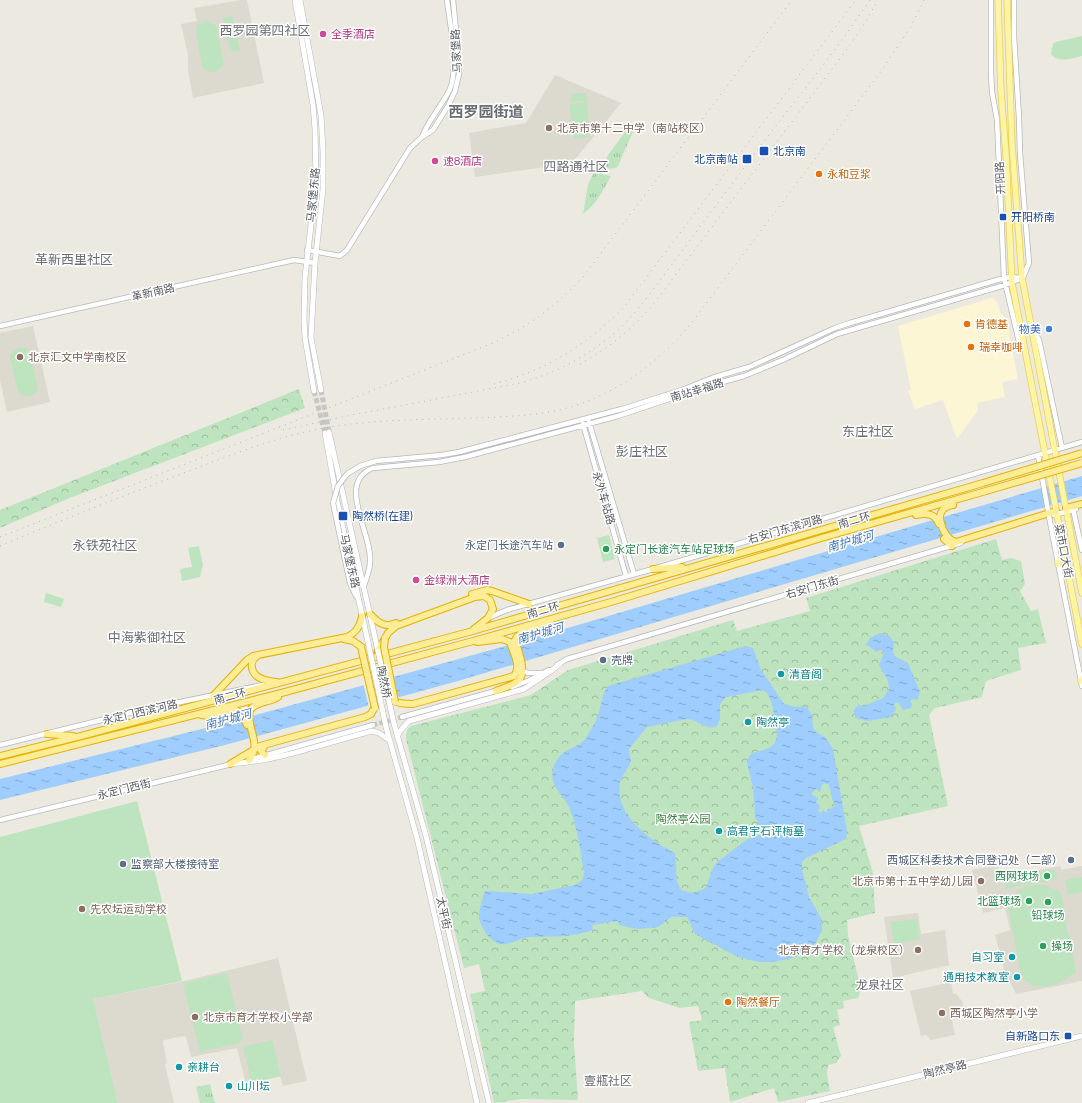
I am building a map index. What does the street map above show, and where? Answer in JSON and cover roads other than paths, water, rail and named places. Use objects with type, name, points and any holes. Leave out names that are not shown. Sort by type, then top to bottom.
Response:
[{"type":"highway","name":"南二环","points":[[0,756],[81,736],[469,632],[1082,454]]},
{"type":"highway","name":"南二环","points":[[0,764],[285,692],[473,641],[611,602],[818,539],[1082,463]]},
{"type":"highway","points":[[974,494],[968,500],[946,507],[940,513],[943,529],[947,539],[956,542],[1056,510]]},
{"type":"highway","points":[[1065,508],[1082,505]]},
{"type":"highway","points":[[885,520],[898,520],[928,513],[934,516],[938,521],[942,534],[952,546]]},
{"type":"highway","points":[[653,569],[694,566]]},
{"type":"highway","points":[[370,614],[378,622],[386,626],[391,625],[487,590],[529,604]]},
{"type":"highway","points":[[378,651],[385,638],[396,626],[479,596],[484,596],[488,598],[492,604],[492,609],[488,618],[469,632]]},
{"type":"highway","points":[[213,696],[252,656],[343,638],[355,633],[360,626],[362,616]]},
{"type":"highway","points":[[513,641],[518,635],[525,631],[543,626],[553,618]]},
{"type":"highway","points":[[343,638],[353,641],[370,653]]},
{"type":"highway","points":[[385,638],[384,647],[395,702]]},
{"type":"highway","points":[[473,641],[484,642],[502,639],[513,641]]},
{"type":"highway","points":[[496,691],[518,681],[521,678],[521,668],[513,641]]},
{"type":"highway","points":[[361,647],[375,708]]},
{"type":"highway","points":[[261,653],[253,659],[251,664],[254,674],[261,679],[281,682]]},
{"type":"highway","points":[[387,692],[395,702],[413,704],[514,676],[521,668]]},
{"type":"highway","points":[[246,714],[255,705],[275,699],[285,692]]},
{"type":"highway","points":[[230,764],[248,757],[254,750],[266,744],[365,717],[371,714],[380,699]]},
{"type":"highway","points":[[197,714],[209,716],[236,710],[246,714],[249,719],[254,741],[254,750]]},
{"type":"highway","points":[[48,734],[81,736]]},
{"type":"highway","points":[[254,741],[266,744]]},
{"type":"highway","points":[[248,757],[254,741]]},
{"type":"highway","points":[[265,755],[261,751],[263,746],[266,744]]},
{"type":"main road","name":"马家堡东路","points":[[295,0],[315,129],[316,182],[307,250],[304,313],[305,338],[314,391]]},
{"type":"main road","name":"马家堡东路","points":[[300,0],[322,126],[323,189],[315,263],[311,338],[321,390]]},
{"type":"main road","name":"开阳路","points":[[998,0],[1001,92],[1006,154],[1012,280],[1042,454],[1050,476]]},
{"type":"main road","name":"开阳路","points":[[1007,0],[1012,144],[1022,278],[1059,474]]},
{"type":"main road","name":"马家堡东路","points":[[368,642],[337,501],[327,432],[375,639]]},
{"type":"main road","name":"菜市口大街","points":[[1059,474],[1082,593]]},
{"type":"main road","name":"菜市口大街","points":[[1050,476],[1082,644]]},
{"type":"main road","points":[[1058,564],[1064,552]]},
{"type":"main road","name":"陶然桥","points":[[375,639],[394,724]]},
{"type":"main road","name":"陶然桥","points":[[368,642],[386,727]]},
{"type":"main road","points":[[397,737],[401,730],[410,721],[524,689],[560,664]]},
{"type":"main road","name":"太平街","points":[[394,724],[426,836],[489,1103]]},
{"type":"main road","name":"太平街","points":[[386,727],[417,838],[477,1103]]},
{"type":"main road","points":[[230,764],[272,759],[372,731],[379,733],[389,740]]},
{"type":"main road","name":"陶然亭路","points":[[808,1103],[1082,1036]]},
{"type":"street","name":"马家堡路","points":[[422,137],[425,129],[443,103],[450,88],[454,72],[447,0]]},
{"type":"street","name":"马家堡路","points":[[316,251],[340,256],[346,250],[410,148],[422,137],[433,130],[448,106],[455,92],[459,74],[453,0]]},
{"type":"street","name":"开阳路","points":[[991,0],[991,72],[992,92],[997,120],[1004,286],[1019,342],[1025,353]]},
{"type":"street","name":"开阳路","points":[[1014,0],[1014,37],[1020,161],[1029,263],[1022,278]]},
{"type":"street","points":[[307,250],[316,251]]},
{"type":"street","name":"革新南路","points":[[0,326],[294,260],[315,263]]},
{"type":"street","name":"南站幸福路","points":[[359,602],[350,583],[333,503],[338,486],[347,474],[360,466],[376,462],[459,452],[622,409],[682,390],[712,378],[744,369],[835,328],[1004,278],[1012,280]]},
{"type":"street","points":[[1012,280],[1022,278]]},
{"type":"street","name":"南站幸福路","points":[[363,588],[370,562],[369,550],[356,497],[356,488],[361,474],[373,468],[439,462],[465,457],[590,424],[744,376],[785,359],[837,334],[1004,286],[1012,280]]},
{"type":"street","name":"开阳路","points":[[1032,328],[1039,340],[1062,448]]},
{"type":"street","name":"永外车站路","points":[[588,418],[634,574]]},
{"type":"street","name":"永外车站路","points":[[582,420],[626,576]]},
{"type":"street","name":"右安门东滨河路","points":[[488,618],[496,614],[529,604],[653,569],[1082,442]]},
{"type":"street","points":[[1042,454],[1043,478],[1058,564],[1082,682]]},
{"type":"street","points":[[1056,510],[1065,508],[1073,509],[1082,505]]},
{"type":"street","points":[[1073,509],[1082,550]]},
{"type":"street","name":"右安门东街","points":[[402,716],[522,684],[567,659],[952,546],[1049,512]]},
{"type":"street","points":[[521,668],[530,673],[544,672]]},
{"type":"street","name":"永定门西滨河路","points":[[0,745],[146,709],[213,696],[251,686],[281,682]]},
{"type":"street","points":[[248,757],[265,755],[373,725]]},
{"type":"street","name":"永定门西街","points":[[0,820],[230,764]]},
{"type":"water","name":"南护城河","points":[[1082,476],[1082,496],[458,681],[225,745],[0,800],[0,779],[238,720],[527,640]]},
{"type":"water","points":[[880,633],[890,636],[894,643],[893,651],[895,656],[908,663],[920,692],[917,700],[913,699],[910,701],[912,704],[911,708],[903,710],[898,702],[894,704],[896,709],[891,717],[868,721],[855,718],[854,710],[859,704],[862,707],[883,698],[889,689],[888,681],[879,665],[884,652],[881,650],[876,652],[866,645],[870,638]]},
{"type":"water","points":[[746,646],[753,648],[760,668],[784,704],[795,707],[806,706],[812,715],[813,728],[816,732],[825,737],[833,749],[847,831],[846,839],[806,858],[802,862],[802,869],[809,897],[822,920],[822,931],[810,951],[800,956],[774,962],[759,962],[738,957],[695,934],[687,917],[671,917],[658,927],[638,929],[619,925],[618,921],[592,925],[593,930],[577,934],[529,937],[505,944],[496,942],[488,936],[482,927],[479,918],[485,891],[532,894],[575,885],[582,879],[584,873],[572,814],[554,785],[552,774],[558,758],[584,740],[587,736],[598,716],[605,690],[608,686]],"holes":[[[763,690],[767,693],[772,704],[777,735],[772,746],[752,754],[748,758],[747,763],[753,788],[755,817],[759,825],[768,832],[746,840],[716,863],[707,886],[704,889],[692,893],[681,890],[677,882],[675,853],[655,842],[636,826],[628,816],[623,806],[620,795],[620,783],[631,761],[629,749],[647,727],[687,719],[708,727],[716,727],[720,719],[720,704],[726,697]],[[824,783],[828,784],[832,800],[835,805],[833,808],[828,809],[826,813],[823,810],[821,813],[818,810],[820,808],[816,801],[818,798],[811,794],[816,789],[820,792]]]},
{"type":"tunnel","points":[[321,390],[329,432]]},
{"type":"tunnel","points":[[314,391],[325,433]]},
{"type":"tunnel","points":[[373,725],[402,717]]},
{"type":"railway","points":[[0,537],[493,343],[541,315],[562,298],[583,277],[792,0]]},
{"type":"railway","points":[[494,384],[531,372],[564,355],[595,334],[624,307],[856,0]]},
{"type":"railway","points":[[283,430],[347,416],[520,383],[561,368],[598,346],[620,328],[646,299],[749,161],[837,47],[870,0]]},
{"type":"railway","points":[[580,364],[601,351],[630,329],[655,302],[845,52],[863,26],[878,0]]},
{"type":"railway","points":[[0,546],[113,500],[226,457],[301,433],[322,428],[365,423],[504,417],[545,413],[575,405],[614,389],[648,366],[664,352],[693,321],[882,70],[911,26],[924,0]]},
{"type":"place","name":"全季酒店","points":[[323,34]]},
{"type":"place","name":"北京市第十二中学（南站校区）","points":[[549,128]]},
{"type":"place","name":"北京南","points":[[764,151]]},
{"type":"place","name":"北京南站","points":[[747,159]]},
{"type":"place","name":"速8酒店","points":[[435,161]]},
{"type":"place","name":"永和豆浆","points":[[819,174]]},
{"type":"place","name":"开阳桥南","points":[[1003,217]]},
{"type":"place","name":"肯德基","points":[[967,324]]},
{"type":"place","name":"物美","points":[[1049,329]]},
{"type":"place","name":"瑞幸咖啡","points":[[971,347]]},
{"type":"place","name":"北京汇文中学南校区","points":[[20,357]]},
{"type":"place","name":"陶然桥(在建)","points":[[343,516]]},
{"type":"place","name":"永定门长途汽车站","points":[[561,545]]},
{"type":"place","name":"永定门长途汽车站足球场","points":[[606,549]]},
{"type":"place","name":"金绿洲大酒店","points":[[416,580]]},
{"type":"place","name":"壳牌","points":[[603,660]]},
{"type":"place","name":"清音阁","points":[[781,674]]},
{"type":"place","name":"陶然亭","points":[[748,722]]},
{"type":"place","name":"高君宇石评梅墓","points":[[719,831]]},
{"type":"place","name":"西城区科委技术合同登记处（二部）","points":[[1071,860]]},
{"type":"place","name":"监察部大楼接待室","points":[[123,864]]},
{"type":"place","name":"西网球场","points":[[1047,876]]},
{"type":"place","name":"北京市第十五中学幼儿园","points":[[981,881]]},
{"type":"place","name":"北篮球场","points":[[1029,901]]},
{"type":"place","name":"铅球场","points":[[1048,902]]},
{"type":"place","name":"先农坛运动学校","points":[[82,909]]},
{"type":"place","name":"操场","points":[[1043,946]]},
{"type":"place","name":"北京育才学校（龙泉校区）","points":[[918,950]]},
{"type":"place","name":"自习室","points":[[1012,957]]},
{"type":"place","name":"通用技术教室","points":[[1017,977]]},
{"type":"place","name":"陶然餐厅","points":[[728,1002]]},
{"type":"place","name":"西城区陶然亭小学","points":[[942,1013]]},
{"type":"place","name":"北京市育才学校小学部","points":[[195,1017]]},
{"type":"place","name":"自新路口东","points":[[1068,1036]]},
{"type":"place","name":"亲耕台","points":[[179,1067]]},
{"type":"place","name":"山川坛","points":[[229,1086]]},
{"type":"district","name":"西罗园第四社区","points":[[265,30]]},
{"type":"district","name":"西罗园街道","points":[[486,111]]},
{"type":"district","name":"四路通社区","points":[[576,166]]},
{"type":"district","name":"革新西里社区","points":[[74,259]]},
{"type":"district","name":"东庄社区","points":[[868,431]]},
{"type":"district","name":"彭庄社区","points":[[642,451]]},
{"type":"district","name":"永铁苑社区","points":[[105,545]]},
{"type":"district","name":"中海紫御社区","points":[[147,637]]},
{"type":"district","name":"龙泉社区","points":[[880,984]]},
{"type":"district","name":"壹瓶社区","points":[[608,1080]]},
{"type":"park label","name":"陶然亭公园","points":[[683,819]]}]
